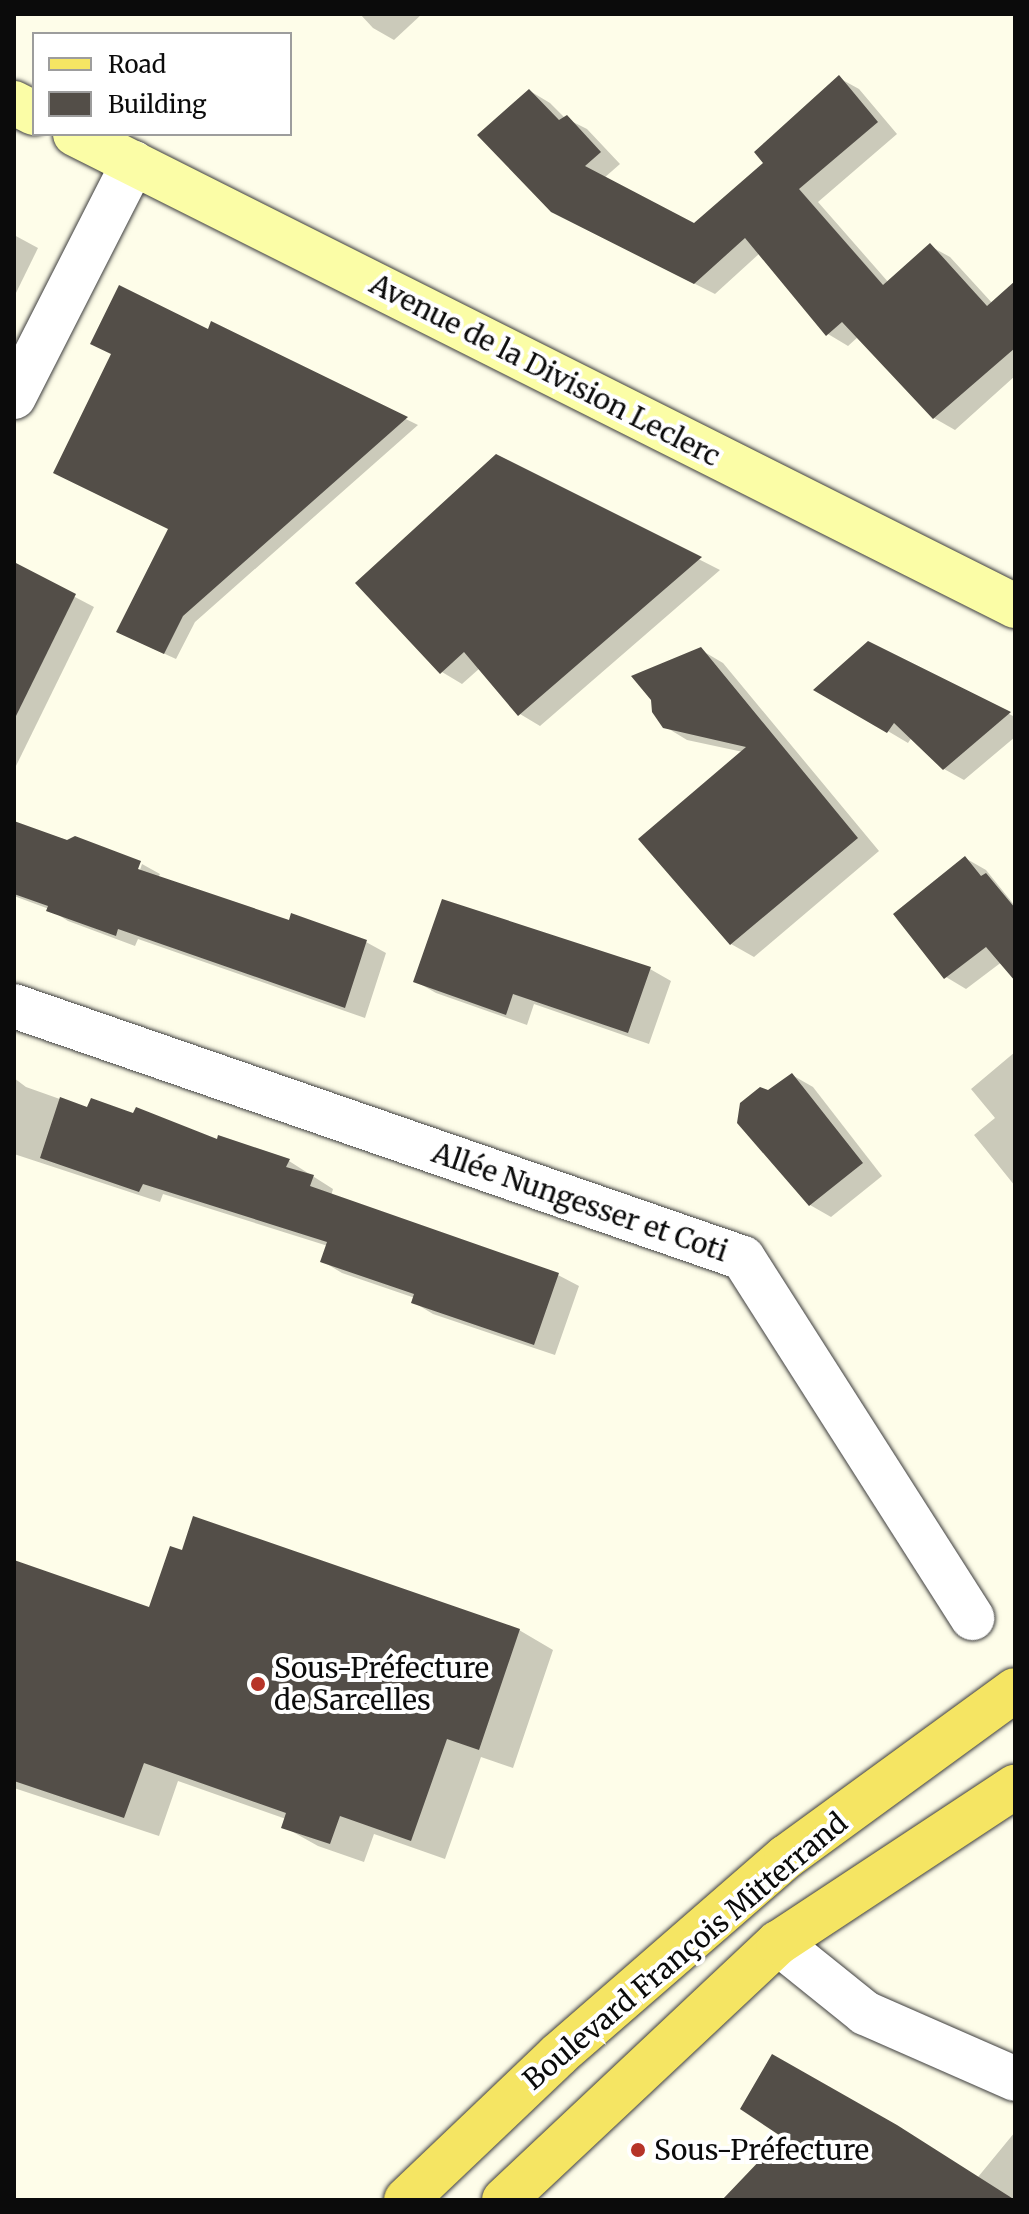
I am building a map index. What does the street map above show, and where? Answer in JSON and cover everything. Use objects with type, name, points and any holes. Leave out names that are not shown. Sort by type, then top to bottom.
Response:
[{"type":"main road","points":[[14,103],[32,112]]},
{"type":"main road","name":"Avenue de la Division Leclerc","points":[[79,136],[1015,606]]},
{"type":"main road","name":"Boulevard François Mitterrand","points":[[406,2200],[558,2055],[786,1857],[1015,1690]]},
{"type":"main road","name":"Boulevard François Mitterrand","points":[[504,2200],[778,1943],[1015,1787]]},
{"type":"street","points":[[14,397],[133,163]]},
{"type":"street","name":"Allée Nungesser et Coti","points":[[14,1006],[743,1258],[972,1618]]},
{"type":"street","points":[[778,1943],[865,2013],[1015,2079]]},
{"type":"building","points":[[839,75],[878,122],[799,189],[883,285],[930,243],[987,306],[1015,281],[1015,348],[933,419],[842,322],[826,336],[745,238],[694,284],[551,212],[477,135],[529,89],[559,120],[567,115],[601,152],[585,166],[694,223],[763,163],[754,152]]},
{"type":"building","points":[[119,285],[208,329],[211,321],[408,417],[183,616],[164,654],[116,632],[168,529],[53,473],[111,354],[90,344]]},
{"type":"building","points":[[496,454],[702,557],[518,716],[464,652],[440,674],[355,583]]},
{"type":"building","points":[[14,562],[76,594],[14,720]]},
{"type":"building","points":[[868,641],[1011,712],[943,770],[894,723],[887,733],[813,690]]},
{"type":"building","points":[[701,647],[858,838],[730,945],[638,839],[746,747],[663,728],[652,712],[651,700],[631,676]]},
{"type":"building","points":[[14,821],[67,840],[75,836],[141,861],[138,869],[289,920],[291,913],[367,940],[345,1008],[118,929],[116,936],[46,911],[48,906],[14,894]]},
{"type":"building","points":[[965,856],[981,876],[986,873],[1015,908],[1015,981],[986,947],[944,979],[893,914]]},
{"type":"building","points":[[442,899],[651,967],[628,1033],[513,994],[506,1015],[413,982]]},
{"type":"building","points":[[792,1073],[863,1163],[809,1206],[737,1123],[740,1103],[760,1087],[768,1090]]},
{"type":"building","points":[[60,1097],[87,1107],[91,1098],[133,1113],[136,1107],[217,1139],[218,1135],[290,1159],[286,1167],[314,1175],[310,1186],[559,1273],[534,1345],[411,1303],[414,1294],[320,1262],[327,1242],[143,1184],[139,1192],[40,1158]]},
{"type":"building","name":"Sous-Préfecture de Sarcelles","points":[[193,1516],[520,1629],[479,1750],[447,1739],[411,1841],[340,1816],[330,1844],[281,1828],[286,1813],[144,1763],[124,1818],[14,1781],[14,1560],[149,1607],[170,1546],[182,1550]]},
{"type":"building","points":[[772,2054],[897,2125],[1015,2200],[722,2200],[782,2137],[740,2109]]},
{"type":"place","name":"Sous-Préfecture de Sarcelles","points":[[258,1684]]},
{"type":"place","name":"Sous-Préfecture","points":[[638,2150]]}]
